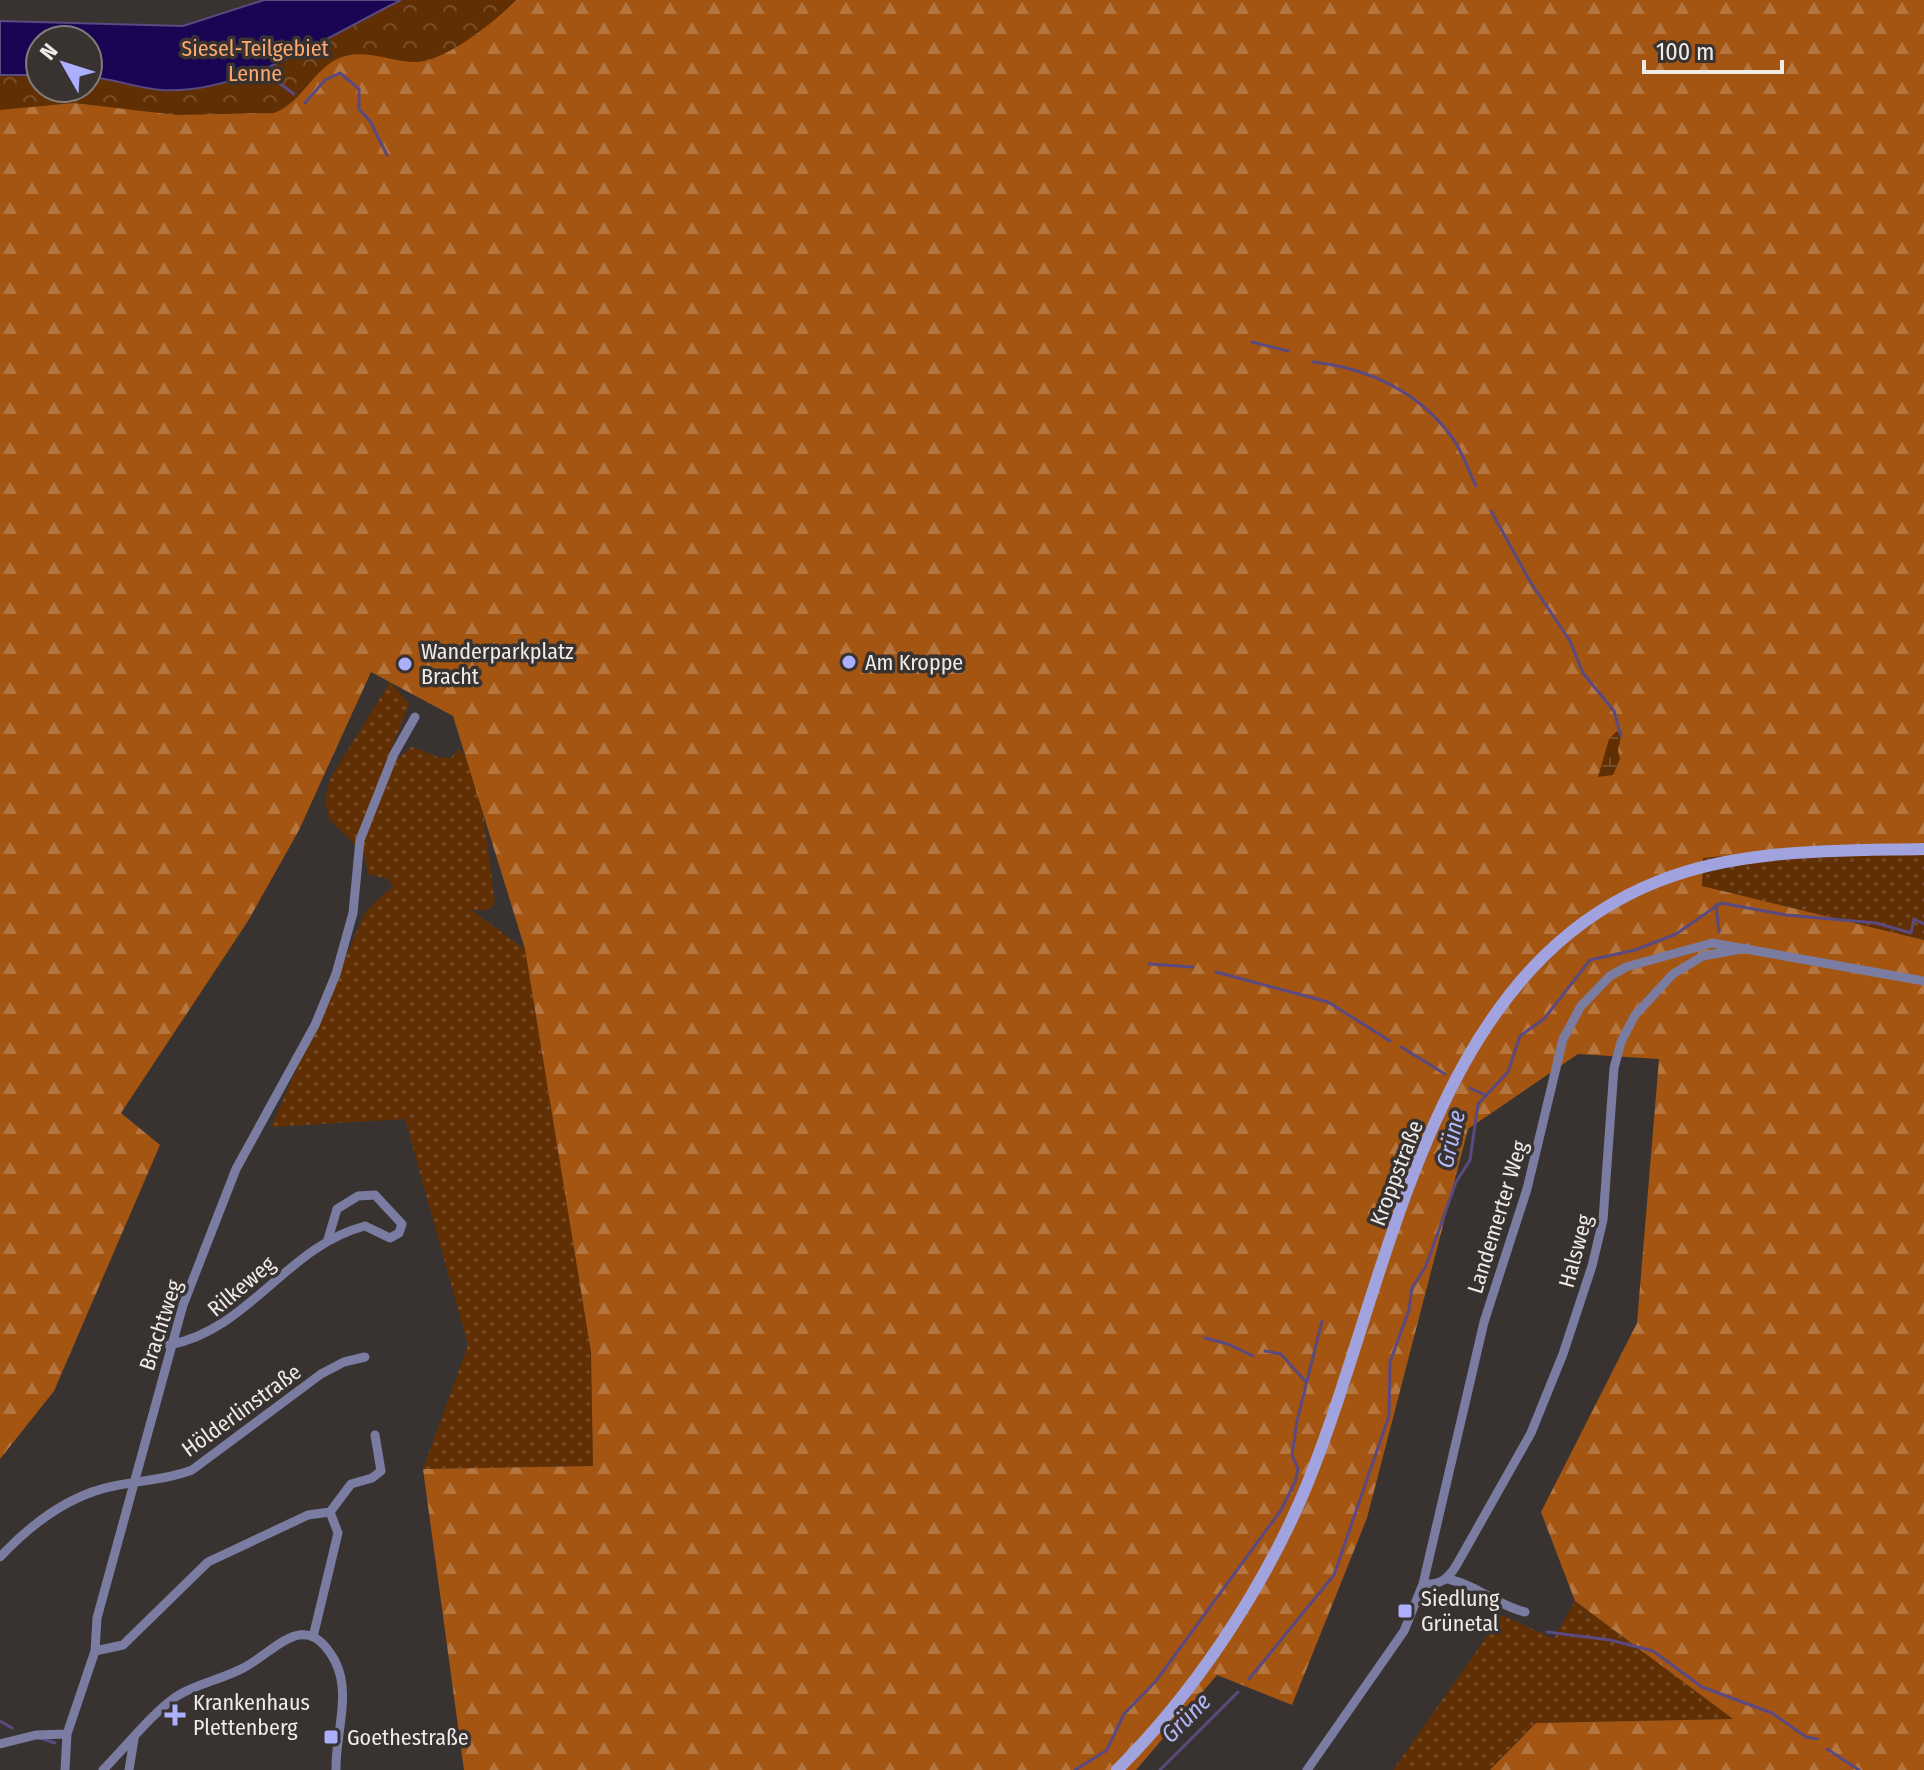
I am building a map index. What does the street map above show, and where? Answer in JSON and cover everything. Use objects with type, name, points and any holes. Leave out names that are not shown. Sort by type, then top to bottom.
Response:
[{"type":"street","name":"Brachtweg","points":[[65,1770],[67,1734],[95,1651],[97,1618],[169,1345],[236,1169],[315,1025],[336,974],[353,913],[356,866],[370,810],[415,717]]},
{"type":"street","name":"Kroppstraße","points":[[1117,1770],[1196,1675],[1254,1589],[1280,1543],[1344,1388],[1426,1146],[1465,1063],[1530,968],[1551,946],[1602,909],[1686,871],[1764,857],[1924,849]]},
{"type":"street","name":"Landemerter Weg","points":[[1307,1770],[1404,1631],[1423,1584],[1484,1322],[1527,1189],[1563,1039],[1573,1017],[1592,993],[1626,967],[1712,943],[1924,981]]},
{"type":"street","name":"Halsweg","points":[[1448,1579],[1531,1433],[1563,1354],[1592,1266],[1603,1220],[1614,1068],[1621,1042],[1635,1015],[1673,974],[1703,956],[1747,948]]},
{"type":"street","name":"Rilkeweg","points":[[169,1345],[213,1332],[328,1239],[365,1226],[390,1238],[399,1233],[402,1224],[375,1195],[358,1196],[337,1209],[328,1239]]},
{"type":"street","name":"Hölderlinstraße","points":[[0,1557],[38,1521],[81,1496],[135,1482],[172,1478],[192,1470],[321,1374],[344,1362],[365,1357]]},
{"type":"street","points":[[95,1651],[123,1645],[208,1562],[308,1515],[330,1512],[351,1484],[372,1478],[381,1471],[375,1435]]},
{"type":"street","points":[[313,1637],[338,1533],[330,1512]]},
{"type":"street","points":[[1423,1584],[1437,1585],[1448,1579],[1468,1583],[1513,1609],[1525,1612]]},
{"type":"street","points":[[103,1770],[179,1695],[231,1675],[290,1636],[313,1637],[329,1651],[342,1680],[336,1770]]},
{"type":"street","points":[[0,1744],[36,1735],[67,1734]]},
{"type":"street","points":[[129,1770],[134,1739]]},
{"type":"green space","name":"Siesel-Teilgebiet Lenne","points":[[272,0],[516,0],[468,40],[425,61],[353,54],[334,61],[293,101],[274,113],[176,115],[82,104],[104,104],[104,26],[179,28]]},
{"type":"green space","points":[[401,0],[1924,0],[1924,845],[1842,845],[1703,858],[1702,886],[1924,940],[1924,1770],[1490,1770],[1536,1723],[1733,1719],[1575,1601],[1541,1512],[1637,1323],[1659,1059],[1578,1054],[1468,1129],[1367,1518],[1292,1705],[1217,1675],[1136,1770],[464,1770],[423,1469],[593,1466],[591,1352],[525,949],[453,716],[371,672],[299,830],[248,921],[121,1113],[160,1145],[54,1391],[0,1459],[0,75],[24,83],[24,104],[104,104],[104,84]]},
{"type":"green space","name":"Siesel-Teilgebiet Lenne","points":[[0,23],[36,24],[24,24],[24,104],[63,104],[0,110]]},
{"type":"green space","points":[[390,682],[409,704],[383,770],[412,747],[440,758],[451,758],[459,749],[478,774],[495,903],[489,910],[471,910],[525,949],[591,1352],[593,1466],[423,1469],[468,1345],[405,1119],[271,1127],[366,911],[393,886],[388,879],[368,874],[364,853],[329,819],[325,801],[330,779]]},
{"type":"green space","points":[[1617,731],[1621,736],[1620,759],[1613,775],[1598,777],[1609,739]]},
{"type":"green space","points":[[1842,845],[1924,845],[1924,940],[1702,886],[1703,858]]},
{"type":"green space","points":[[1575,1601],[1734,1719],[1536,1723],[1490,1770],[1393,1770],[1502,1615],[1554,1639]]},
{"type":"shaded area","points":[[264,0],[401,0],[284,60],[222,83],[191,89],[161,90],[104,79],[104,24],[24,24],[24,75],[0,75],[0,21],[183,26]]},
{"type":"waterway","points":[[259,68],[294,94]]},
{"type":"waterway","points":[[305,103],[325,80],[340,73],[359,89],[359,109],[370,121],[387,155]]},
{"type":"waterway","points":[[1252,342],[1288,351]]},
{"type":"waterway","points":[[1313,362],[1372,376],[1423,406],[1455,442],[1476,486]]},
{"type":"waterway","points":[[1491,511],[1531,583],[1570,641],[1583,673],[1614,711],[1621,736]]},
{"type":"waterway","name":"Grüne","points":[[1249,1679],[1334,1575],[1389,1416],[1390,1362],[1409,1310],[1412,1288],[1426,1266],[1456,1182],[1470,1160],[1478,1104],[1508,1072],[1520,1036],[1544,1019],[1590,960],[1635,950],[1676,934],[1721,903],[1786,915],[1876,923],[1911,933],[1914,919],[1924,924]]},
{"type":"waterway","points":[[1716,905],[1719,932]]},
{"type":"waterway","points":[[1149,964],[1193,967]]},
{"type":"waterway","points":[[1216,972],[1328,1002],[1390,1041]]},
{"type":"waterway","points":[[1401,1047],[1445,1074]]},
{"type":"waterway","points":[[1470,1088],[1485,1095]]},
{"type":"waterway","points":[[1075,1770],[1107,1750],[1124,1714],[1156,1681],[1281,1510],[1298,1469],[1292,1455],[1297,1421],[1322,1321]]},
{"type":"waterway","points":[[1205,1338],[1228,1344],[1253,1356]]},
{"type":"waterway","points":[[1265,1351],[1281,1354],[1305,1381]]},
{"type":"waterway","points":[[1456,1586],[1480,1601]]},
{"type":"waterway","points":[[1547,1632],[1610,1640],[1653,1651],[1702,1687],[1772,1713],[1806,1737],[1817,1739]]},
{"type":"waterway","name":"Grüne","points":[[1160,1770],[1238,1692]]},
{"type":"waterway","points":[[0,1721],[12,1728]]},
{"type":"waterway","points":[[40,1738],[55,1743]]},
{"type":"waterway","points":[[1827,1749],[1859,1770]]},
{"type":"place","name":"Am Kroppe","points":[[849,662]]},
{"type":"place","name":"Wanderparkplatz Bracht","points":[[405,664]]},
{"type":"place","name":"Siedlung Grünetal","points":[[1405,1611]]},
{"type":"place","name":"Krankenhaus Plettenberg","points":[[175,1715]]},
{"type":"place","name":"Goethestraße","points":[[331,1737]]}]
